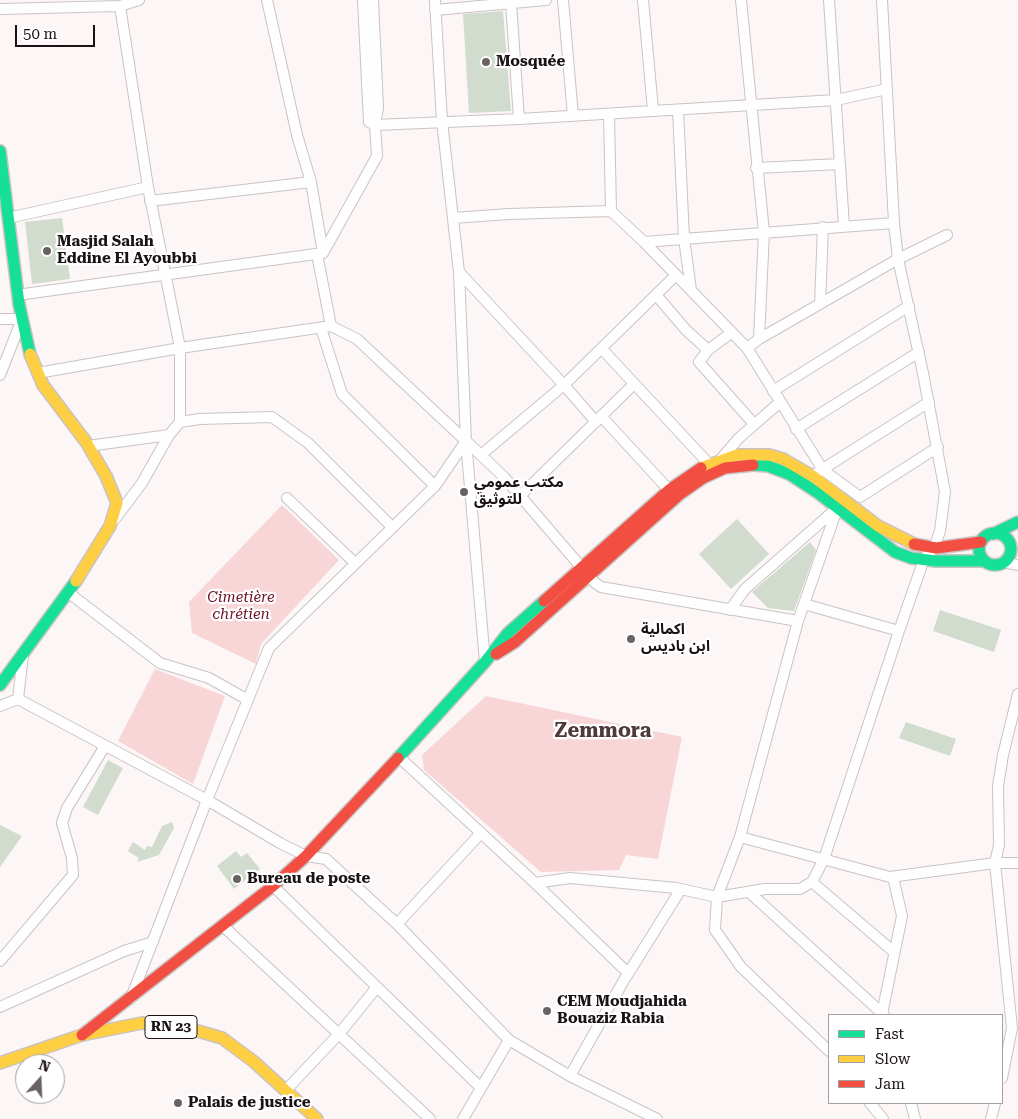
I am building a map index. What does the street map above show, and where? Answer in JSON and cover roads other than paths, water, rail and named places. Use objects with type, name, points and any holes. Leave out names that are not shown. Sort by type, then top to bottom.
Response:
[{"type":"main road","points":[[0,151],[8,218],[6,243],[29,352],[43,385],[88,446],[106,476],[116,503],[110,526],[69,593],[0,685]]},
{"type":"main road","points":[[82,1035],[223,926],[273,886],[306,856],[485,662],[515,642],[585,570],[669,490],[709,464],[737,455],[769,455],[783,459],[813,476],[897,538],[908,543],[934,548],[981,542]]},
{"type":"main road","points":[[585,570],[680,494],[703,478],[724,468],[755,465],[768,466],[789,474],[895,552],[924,560],[984,561],[994,565],[1010,555],[1007,539],[993,534]]},
{"type":"main road","points":[[984,561],[979,552],[984,538],[1018,522]]},
{"type":"main road","name":"RN 23","points":[[0,1063],[82,1035],[142,1023],[191,1029],[222,1038],[253,1061],[317,1119]]},
{"type":"street","points":[[0,8],[120,6],[139,0]]},
{"type":"street","points":[[267,0],[297,135],[311,182],[320,253],[326,327],[342,394],[435,486]]},
{"type":"street","points":[[363,0],[369,122],[375,125],[519,119],[836,100],[887,89]]},
{"type":"street","points":[[320,253],[377,156],[375,125],[378,108],[373,0]]},
{"type":"street","points":[[485,662],[466,440],[459,272],[442,121],[435,5],[546,0]]},
{"type":"street","points":[[564,0],[573,116]]},
{"type":"street","points":[[643,0],[653,110]]},
{"type":"street","points":[[742,0],[756,168],[764,232],[759,339]]},
{"type":"street","points":[[829,0],[844,226]]},
{"type":"street","points":[[535,883],[570,878],[682,889],[718,897],[800,888],[812,882],[824,859],[924,560],[934,548],[940,530],[946,492],[919,352],[898,258],[894,223],[882,0]]},
{"type":"street","points":[[511,3],[519,119]]},
{"type":"street","points":[[110,526],[142,483],[169,435],[180,422],[180,348],[150,200],[120,6]]},
{"type":"street","points":[[678,110],[684,238],[691,290]]},
{"type":"street","points":[[609,114],[610,212]]},
{"type":"street","points":[[756,168],[840,164]]},
{"type":"street","points":[[150,200],[311,182]]},
{"type":"street","points":[[8,218],[148,188]]},
{"type":"street","points":[[453,218],[508,214],[610,212],[644,242],[747,348],[779,403],[823,470],[860,497],[938,447]]},
{"type":"street","points":[[644,242],[894,223]]},
{"type":"street","points":[[820,304],[823,228]]},
{"type":"street","points":[[747,348],[759,339],[898,258],[947,235]]},
{"type":"street","points":[[17,295],[320,253]]},
{"type":"street","points":[[459,272],[564,385],[669,490]]},
{"type":"street","points":[[482,454],[564,385],[657,296],[675,276]]},
{"type":"street","points":[[657,296],[686,330],[708,350]]},
{"type":"street","points":[[773,391],[909,306]]},
{"type":"street","points":[[0,319],[22,319],[0,375]]},
{"type":"street","points":[[38,372],[180,348],[326,327],[358,339],[482,454],[521,495],[594,582],[601,587],[798,621]]},
{"type":"street","points":[[731,333],[708,350],[699,362],[754,424]]},
{"type":"street","points":[[602,349],[709,464]]},
{"type":"street","points":[[796,429],[919,352]]},
{"type":"street","points":[[521,495],[634,384]]},
{"type":"street","points":[[813,476],[929,402]]},
{"type":"street","points":[[720,460],[754,424],[779,403]]},
{"type":"street","points":[[180,422],[200,419],[272,417],[308,443],[392,527]]},
{"type":"street","points":[[88,446],[169,435]]},
{"type":"street","points":[[132,998],[207,800],[269,648],[435,486],[466,440]]},
{"type":"street","points":[[287,498],[355,563]]},
{"type":"street","points":[[730,610],[745,589],[837,508]]},
{"type":"street","points":[[828,1050],[741,967],[714,930],[718,897],[740,837],[798,621],[837,508]]},
{"type":"street","points":[[1010,555],[1018,565]]},
{"type":"street","points":[[69,593],[160,664],[209,678],[248,700]]},
{"type":"street","points":[[804,604],[899,631]]},
{"type":"street","points":[[18,699],[23,654]]},
{"type":"street","points":[[1003,1073],[1012,1028],[995,863],[999,845],[998,786],[1003,755],[1018,694]]},
{"type":"street","points":[[0,706],[18,699],[207,800],[306,856],[326,859],[397,924],[509,1040],[570,1076],[657,1119]]},
{"type":"street","points":[[0,961],[73,875],[72,858],[62,823],[68,808],[105,746]]},
{"type":"street","points":[[399,757],[628,972],[570,1076]]},
{"type":"street","points":[[397,924],[481,833]]},
{"type":"street","points":[[740,837],[893,877],[995,863],[1018,863]]},
{"type":"street","points":[[883,1014],[902,916],[893,877]]},
{"type":"street","points":[[812,882],[894,952]]},
{"type":"street","points":[[273,886],[481,1088]]},
{"type":"street","points":[[625,978],[682,889]]},
{"type":"street","points":[[750,892],[883,1014]]},
{"type":"street","points":[[223,926],[430,1119]]},
{"type":"street","points":[[0,1007],[124,951],[153,942]]},
{"type":"street","points":[[286,1090],[339,1034],[377,987]]},
{"type":"street","points":[[463,1119],[509,1040]]},
{"type":"street","points":[[871,1104],[883,1119]]},
{"type":"street","points":[[911,1104],[915,1119]]},
{"type":"street","points":[[991,1119],[995,1104]]},
{"type":"place","name":"Mosquée","points":[[486,62]]},
{"type":"place","name":"Masjid Salah Eddine El Ayoubbi","points":[[47,251]]},
{"type":"place","name":"مكتب عمومي للتوثيق","points":[[464,492]]},
{"type":"place","name":"اكمالية ابن باديس","points":[[631,639]]},
{"type":"place","name":"Bureau de poste","points":[[237,879]]},
{"type":"place","name":"CEM Moudjahida Bouaziz Rabia","points":[[547,1011]]},
{"type":"place","name":"Palais de justice","points":[[178,1103]]},
{"type":"district","name":"Zemmora","points":[[603,731]]},
{"type":"park label","name":"Cimetière chrétien","points":[[241,606]]}]
